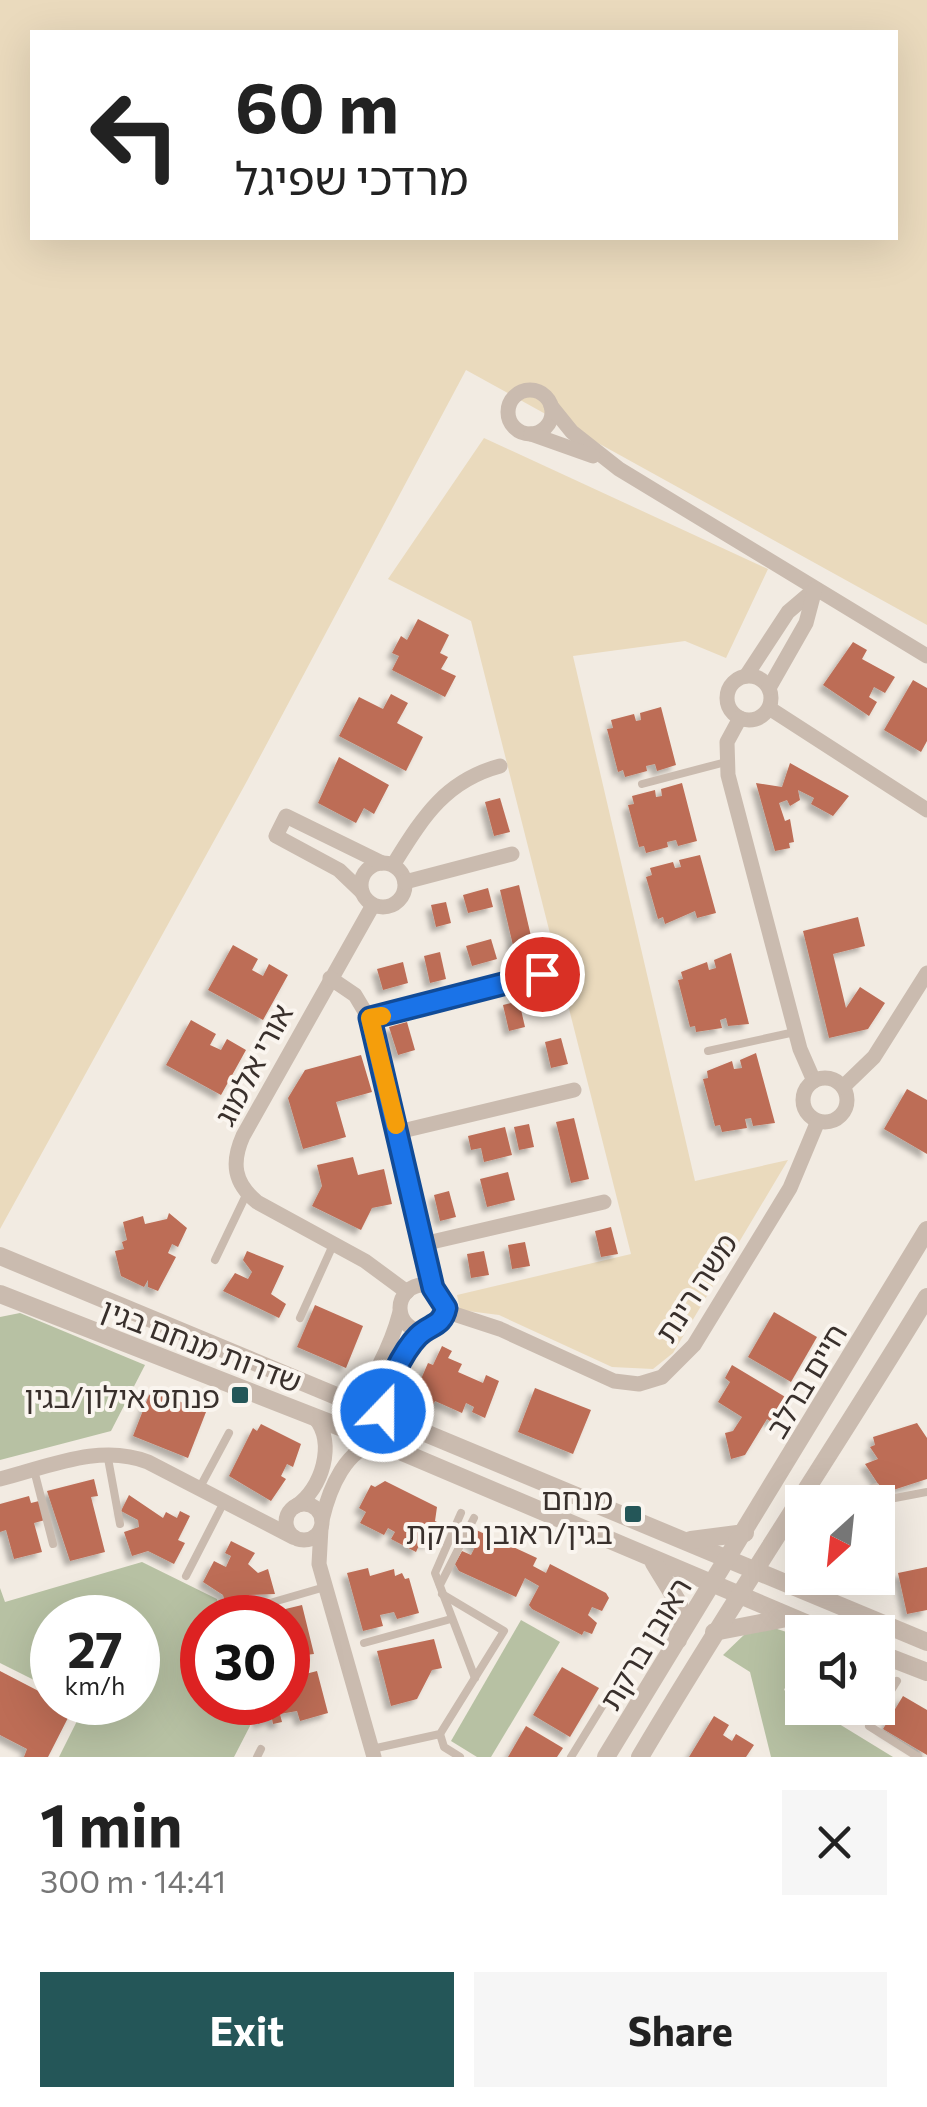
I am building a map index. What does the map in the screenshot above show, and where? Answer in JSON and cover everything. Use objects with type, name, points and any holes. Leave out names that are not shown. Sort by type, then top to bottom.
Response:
[{"type":"street","points":[[620,468],[559,441],[530,434],[511,422],[512,400],[534,391],[552,406],[572,432],[620,468],[927,656]]},
{"type":"street","points":[[530,434],[549,424],[552,406]]},
{"type":"street","points":[[815,589],[806,623],[769,688],[769,708],[756,719],[740,718],[730,708],[728,695],[734,682],[746,676],[788,612],[815,589]]},
{"type":"street","points":[[746,676],[760,678],[769,688]]},
{"type":"street","points":[[769,708],[927,810]]},
{"type":"street","points":[[740,718],[730,733],[726,762],[796,1032],[814,1080]]},
{"type":"street","points":[[368,898],[365,872],[387,864],[441,796],[464,779],[500,766]]},
{"type":"street","points":[[286,816],[387,864],[406,882],[403,896],[394,905],[368,898],[342,872],[276,836],[286,816]]},
{"type":"street","points":[[406,882],[512,854]]},
{"type":"street","name":"אורי אלמוג","points":[[247,1193],[235,1166],[239,1144],[330,978],[368,898]]},
{"type":"street","points":[[843,1087],[872,1060],[927,973]]},
{"type":"street","points":[[370,1018],[542,974]]},
{"type":"street","points":[[330,978],[355,995],[370,1018],[433,1288],[443,1298],[445,1311],[441,1322],[414,1341],[384,1397],[383,1411],[392,1421]]},
{"type":"street","points":[[831,1079],[843,1087],[847,1100],[843,1113],[832,1121],[818,1121],[802,1104],[805,1090],[814,1080],[831,1079]]},
{"type":"street","points":[[398,1132],[574,1090]]},
{"type":"street","name":"משה רינת","points":[[445,1311],[500,1328],[614,1381],[639,1384],[662,1378],[694,1345],[790,1188],[818,1121]]},
{"type":"street","points":[[247,1193],[407,1292]]},
{"type":"street","points":[[423,1244],[604,1202]]},
{"type":"street","name":"חיים ברלב","points":[[728,1556],[927,1230]]},
{"type":"street","name":"שדרות מנחם בגין","points":[[0,1256],[392,1421],[756,1568],[785,1576]]},
{"type":"street","points":[[344,1401],[363,1392],[393,1336],[407,1292],[419,1286],[433,1288]]},
{"type":"street","name":"שדרות מנחם בגין","points":[[0,1294],[380,1444],[785,1616]]},
{"type":"street","name":"חיים ברלב","points":[[813,1485],[927,1297]]},
{"type":"street","points":[[0,1307],[24,1304]]},
{"type":"street","points":[[400,1312],[409,1326],[426,1330]]},
{"type":"street","points":[[251,1516],[276,1518],[308,1494],[326,1454],[324,1433],[315,1418]]},
{"type":"street","points":[[0,1478],[107,1453],[138,1458],[296,1538],[312,1538],[352,1456],[366,1446],[380,1444]]},
{"type":"street","points":[[292,1509],[312,1506],[321,1524],[318,1552],[324,1581],[373,1753]]},
{"type":"street","points":[[292,1509],[286,1525],[324,1581]]},
{"type":"street","name":"חיים ברלב","points":[[756,1568],[785,1528]]},
{"type":"street","name":"שדרות מנחם בגין","points":[[689,1540],[745,1533]]},
{"type":"street","name":"ראובן ברקת","points":[[606,1757],[728,1556]]},
{"type":"street","points":[[651,1558],[679,1604],[678,1640]]},
{"type":"street","name":"ראובן ברקת","points":[[640,1757],[756,1568]]},
{"type":"street","name":"שדרות מנחם בגין","points":[[833,1595],[927,1642]]},
{"type":"street","points":[[714,1632],[785,1619]]},
{"type":"street","points":[[895,1660],[927,1672]]},
{"type":"lane","points":[[642,784],[726,762]]},
{"type":"lane","points":[[708,1051],[796,1032]]},
{"type":"lane","points":[[215,1260],[247,1193]]},
{"type":"lane","points":[[300,1318],[334,1244]]},
{"type":"lane","points":[[199,1489],[229,1432]]},
{"type":"lane","points":[[107,1453],[120,1524]]},
{"type":"lane","points":[[34,1470],[53,1544]]},
{"type":"lane","points":[[895,1498],[927,1492]]},
{"type":"lane","points":[[186,1576],[224,1502]]},
{"type":"lane","points":[[461,1514],[434,1573],[475,1678]]},
{"type":"lane","points":[[441,1590],[474,1518]]},
{"type":"lane","points":[[288,1595],[324,1581]]},
{"type":"lane","points":[[373,1753],[440,1734],[504,1631],[441,1590]]},
{"type":"lane","points":[[364,1643],[451,1619]]},
{"type":"lane","points":[[571,1757],[619,1679]]},
{"type":"lane","points":[[897,1681],[870,1726],[918,1757]]},
{"type":"lane","points":[[440,1734],[444,1747],[460,1757]]},
{"type":"green space","points":[[20,1313],[145,1365],[111,1431],[0,1460],[0,1317]]},
{"type":"green space","points":[[142,1562],[209,1595],[180,1595],[180,1725],[250,1725],[234,1757],[59,1757],[75,1725],[160,1725],[160,1595],[30,1595],[30,1678],[0,1663],[0,1588],[5,1602]]},
{"type":"green space","points":[[521,1620],[560,1642],[491,1757],[477,1757],[451,1741]]},
{"type":"green space","points":[[771,1627],[785,1632],[785,1725],[841,1725],[893,1757],[771,1757],[750,1672],[723,1655],[746,1633]]},
{"type":"sand","points":[[0,0],[927,0],[927,625],[466,370],[247,781],[0,1229]]},
{"type":"sand","points":[[484,438],[768,569],[726,658],[685,641],[573,656],[695,1181],[788,1160],[673,1353],[653,1369],[612,1367],[499,1315],[460,1310],[457,1295],[631,1254],[471,621],[388,579]]},
{"type":"building","points":[[418,619],[449,635],[440,653],[448,657],[441,669],[456,676],[445,697],[392,670],[399,656],[392,653],[401,636],[407,640]]},
{"type":"building","points":[[853,642],[867,650],[862,659],[895,677],[885,693],[874,687],[869,697],[877,702],[869,716],[823,685]]},
{"type":"building","points":[[913,680],[927,688],[927,741],[921,752],[884,730]]},
{"type":"building","points":[[391,694],[408,703],[397,723],[423,737],[406,771],[339,736],[359,697],[383,709]]},
{"type":"building","points":[[661,707],[676,765],[657,771],[655,764],[646,766],[647,771],[625,777],[623,770],[618,772],[607,729],[613,728],[611,720],[634,714],[636,721],[641,720],[640,713]]},
{"type":"building","points":[[339,757],[389,785],[374,814],[364,808],[356,823],[318,803]]},
{"type":"building","points":[[790,763],[849,796],[833,816],[811,804],[814,798],[798,790],[800,800],[790,806],[787,800],[779,803],[785,821],[790,819],[794,842],[789,843],[790,848],[775,851],[756,783],[782,787]]},
{"type":"building","points":[[682,783],[697,841],[678,846],[676,840],[667,842],[668,847],[646,853],[644,846],[639,847],[628,805],[634,804],[632,796],[655,790],[656,797],[662,796],[661,789]]},
{"type":"building","points":[[500,798],[510,832],[494,836],[485,802]]},
{"type":"building","points":[[700,855],[716,913],[697,918],[695,911],[665,924],[663,917],[658,919],[646,877],[652,875],[650,868],[673,862],[675,868],[681,867],[679,860]]},
{"type":"building","points":[[519,885],[534,949],[515,954],[500,890]]},
{"type":"building","points":[[488,888],[493,907],[468,913],[463,895]]},
{"type":"building","points":[[446,902],[451,923],[436,927],[431,905]]},
{"type":"building","points":[[858,917],[865,946],[833,954],[846,1008],[860,987],[885,1003],[868,1029],[829,1038],[803,931]]},
{"type":"building","points":[[491,939],[497,959],[472,966],[466,946]]},
{"type":"building","points":[[233,945],[258,959],[252,970],[263,976],[269,964],[288,975],[263,1020],[208,990]]},
{"type":"building","points":[[440,952],[446,979],[430,983],[424,956]]},
{"type":"building","points":[[731,953],[749,1024],[728,1026],[726,1018],[720,1020],[722,1028],[696,1032],[695,1026],[690,1027],[678,980],[683,979],[681,972],[707,962],[709,970],[716,968],[714,960]]},
{"type":"building","points":[[403,962],[408,983],[383,990],[377,969]]},
{"type":"building","points":[[519,1001],[525,1027],[509,1031],[503,1005]]},
{"type":"building","points":[[191,1020],[216,1034],[210,1045],[221,1050],[227,1039],[246,1050],[221,1095],[166,1065]]},
{"type":"building","points":[[407,1022],[415,1050],[398,1055],[389,1027]]},
{"type":"building","points":[[561,1038],[568,1064],[551,1068],[545,1042]]},
{"type":"building","points":[[756,1053],[775,1123],[753,1126],[751,1118],[745,1119],[747,1128],[722,1132],[720,1125],[715,1126],[703,1079],[708,1078],[707,1071],[732,1061],[734,1069],[742,1068],[740,1060]]},
{"type":"building","points":[[361,1055],[372,1092],[336,1102],[346,1137],[303,1149],[288,1098],[305,1070]]},
{"type":"building","points":[[907,1089],[927,1100],[927,1154],[884,1129]]},
{"type":"building","points":[[574,1118],[589,1179],[571,1183],[556,1122]]},
{"type":"building","points":[[529,1124],[534,1147],[519,1150],[514,1127]]},
{"type":"building","points":[[505,1127],[512,1155],[484,1162],[481,1148],[471,1150],[468,1136]]},
{"type":"building","points":[[353,1157],[358,1175],[384,1169],[392,1204],[372,1208],[361,1230],[312,1206],[322,1186],[317,1165]]},
{"type":"building","points":[[508,1172],[515,1200],[487,1207],[480,1179]]},
{"type":"building","points":[[449,1191],[456,1217],[440,1221],[434,1195]]},
{"type":"building","points":[[169,1213],[187,1228],[178,1247],[172,1244],[168,1253],[176,1257],[158,1291],[148,1287],[148,1280],[144,1287],[121,1276],[115,1251],[124,1249],[122,1242],[127,1240],[123,1222],[143,1216],[145,1224],[167,1219]]},
{"type":"building","points":[[611,1227],[618,1254],[601,1257],[595,1231]]},
{"type":"building","points":[[525,1242],[530,1266],[512,1269],[508,1245]]},
{"type":"building","points":[[247,1251],[284,1266],[271,1294],[286,1304],[279,1318],[223,1291],[235,1273],[248,1279],[252,1272],[243,1260]]},
{"type":"building","points":[[484,1251],[489,1275],[471,1278],[467,1254]]},
{"type":"building","points":[[315,1305],[363,1326],[346,1368],[297,1347]]},
{"type":"building","points":[[774,1312],[817,1337],[791,1382],[748,1357]]},
{"type":"building","points":[[442,1346],[452,1351],[448,1358],[462,1364],[458,1372],[483,1383],[486,1375],[499,1381],[485,1418],[472,1412],[474,1407],[466,1403],[462,1413],[435,1401],[431,1409],[412,1400],[428,1363],[433,1365]]},
{"type":"building","points":[[732,1365],[787,1398],[773,1423],[767,1419],[745,1455],[731,1459],[725,1433],[733,1431],[742,1417],[718,1402],[730,1382],[725,1378]]},
{"type":"building","points":[[535,1388],[591,1410],[573,1454],[518,1432]]},
{"type":"building","points":[[151,1390],[206,1412],[188,1458],[133,1436]]},
{"type":"building","points":[[917,1423],[927,1438],[927,1479],[895,1489],[895,1485],[879,1485],[865,1464],[878,1459],[870,1447],[875,1445],[873,1437]]},
{"type":"building","points":[[261,1424],[301,1444],[293,1467],[287,1464],[281,1476],[286,1479],[271,1501],[229,1476],[253,1428],[257,1431]]},
{"type":"building","points":[[94,1479],[98,1496],[91,1497],[105,1552],[70,1561],[47,1491]]},
{"type":"building","points":[[385,1481],[437,1507],[435,1521],[439,1523],[428,1545],[421,1541],[416,1552],[391,1539],[395,1532],[388,1528],[384,1535],[360,1523],[366,1512],[359,1508],[371,1485],[375,1487]]},
{"type":"building","points":[[129,1495],[163,1518],[166,1512],[177,1518],[180,1511],[190,1516],[178,1540],[185,1543],[174,1564],[148,1551],[132,1556],[124,1532],[139,1527],[138,1520],[121,1511]]},
{"type":"building","points":[[29,1496],[31,1503],[39,1501],[45,1520],[34,1523],[42,1552],[14,1559],[6,1530],[0,1532],[0,1504]]},
{"type":"building","points":[[474,1529],[537,1558],[533,1566],[546,1573],[550,1564],[606,1593],[609,1598],[602,1611],[592,1607],[588,1615],[597,1623],[592,1634],[584,1631],[582,1635],[532,1609],[529,1605],[539,1586],[525,1578],[516,1597],[459,1571],[455,1564],[462,1551],[471,1555],[475,1547],[467,1542]]},
{"type":"building","points":[[231,1541],[255,1553],[248,1564],[258,1573],[268,1569],[275,1594],[223,1595],[203,1582],[214,1561],[226,1567],[231,1556],[225,1553]]},
{"type":"building","points":[[927,1567],[927,1610],[907,1614],[898,1573]]},
{"type":"building","points":[[368,1568],[370,1576],[394,1569],[395,1576],[402,1573],[405,1579],[409,1578],[419,1613],[397,1619],[394,1612],[380,1615],[383,1626],[363,1631],[347,1573]]},
{"type":"building","points":[[434,1639],[442,1668],[432,1670],[417,1699],[391,1706],[377,1651]]},
{"type":"building","points":[[562,1667],[599,1688],[570,1737],[533,1715]]},
{"type":"building","points":[[0,1671],[30,1687],[30,1725],[64,1725],[48,1757],[24,1757],[27,1749],[0,1735]]},
{"type":"building","points":[[317,1671],[328,1713],[310,1718],[310,1673]]},
{"type":"building","points":[[903,1696],[927,1710],[927,1755],[883,1729],[885,1725],[895,1725],[895,1709]]},
{"type":"building","points":[[714,1716],[729,1725],[723,1735],[732,1741],[736,1734],[754,1745],[746,1757],[689,1757]]},
{"type":"building","points":[[526,1726],[563,1748],[557,1757],[508,1757]]},
{"type":"slow traffic","points":[[382,1016],[370,1018],[396,1125]]},
{"type":"place","name":"פנחס אילון/בגין","points":[[240,1395]]},
{"type":"place","name":"מנחם בגין/ראובן ברקת","points":[[633,1514]]},
{"type":"route","points":[[383,1411],[384,1397],[413,1343],[441,1322],[446,1308],[441,1294],[433,1288],[370,1018],[542,974]]}]
